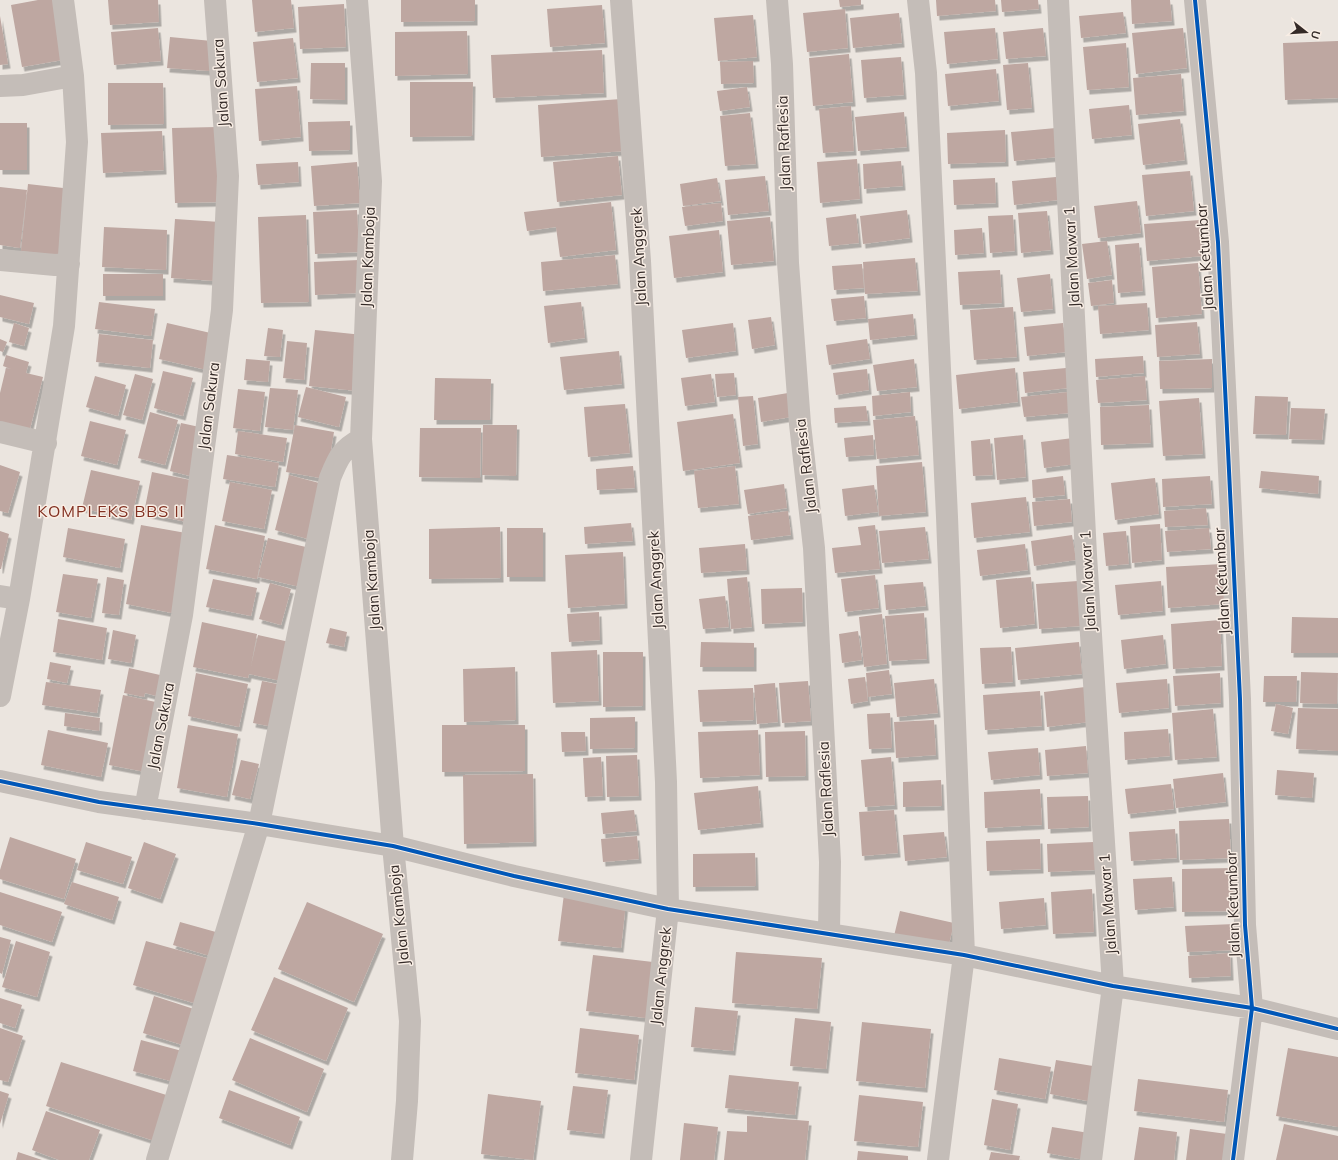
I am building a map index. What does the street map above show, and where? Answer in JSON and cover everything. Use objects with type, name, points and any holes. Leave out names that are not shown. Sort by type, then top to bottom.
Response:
[{"type":"street","points":[[0,696],[10,598],[46,443],[64,326],[77,142],[73,76],[63,0]]},
{"type":"street","name":"Jalan Sakura","points":[[145,808],[182,615],[222,310],[228,176],[215,0]]},
{"type":"street","name":"Jalan Kamboja","points":[[357,0],[371,180],[361,439],[393,846],[410,1021],[407,1101],[402,1160]]},
{"type":"street","name":"Jalan Anggrek","points":[[621,0],[640,261],[666,782],[668,909],[641,1160]]},
{"type":"street","name":"Jalan Raflesia","points":[[777,0],[782,71],[788,263],[800,424],[814,541],[830,862],[829,933]]},
{"type":"street","points":[[918,0],[926,73],[947,517],[964,955],[938,1160]]},
{"type":"street","name":"Jalan Mawar 1","points":[[1058,0],[1086,555],[1113,986],[1091,1160]]},
{"type":"street","name":"Jalan Ketumbar","points":[[1195,0],[1218,242],[1240,699],[1244,925],[1252,1008],[1233,1160]]},
{"type":"street","points":[[0,86],[73,76]]},
{"type":"street","points":[[0,260],[55,265],[69,264]]},
{"type":"street","points":[[0,432],[46,443]]},
{"type":"street","points":[[157,1160],[259,824],[330,478],[339,457],[350,445],[361,439]]},
{"type":"street","points":[[0,781],[99,802],[259,824],[393,846],[514,876],[668,909],[964,955],[1113,986],[1252,1008],[1338,1029]]},
{"type":"building","points":[[38,0],[57,0],[68,59],[22,67],[11,5]]},
{"type":"building","points":[[108,0],[158,0],[159,22],[110,25]]},
{"type":"building","points":[[252,0],[291,0],[294,28],[255,32]]},
{"type":"building","points":[[401,0],[475,0],[475,21],[401,22]]},
{"type":"building","points":[[839,0],[861,0],[861,5],[840,7]]},
{"type":"building","points":[[936,0],[995,0],[996,11],[937,16]]},
{"type":"building","points":[[1001,0],[1038,0],[1039,9],[1002,12]]},
{"type":"building","points":[[1131,0],[1170,0],[1172,21],[1132,24]]},
{"type":"building","points":[[344,4],[346,47],[300,49],[298,7]]},
{"type":"building","points":[[602,5],[605,43],[550,47],[547,9]]},
{"type":"building","points":[[845,9],[848,48],[807,52],[803,13]]},
{"type":"building","points":[[1123,12],[1126,33],[1081,38],[1079,16]]},
{"type":"building","points":[[899,13],[902,43],[853,48],[850,18]]},
{"type":"building","points":[[753,15],[757,57],[718,61],[714,18]]},
{"type":"building","points":[[0,16],[8,64],[0,65]]},
{"type":"building","points":[[158,28],[161,61],[114,65],[111,32]]},
{"type":"building","points":[[995,28],[998,59],[947,64],[944,32]]},
{"type":"building","points":[[1043,28],[1046,56],[1006,59],[1003,32]]},
{"type":"building","points":[[1183,28],[1187,68],[1136,74],[1132,33]]},
{"type":"building","points":[[467,31],[468,74],[395,76],[395,32]]},
{"type":"building","points":[[170,37],[212,41],[210,71],[167,68]]},
{"type":"building","points":[[293,38],[298,78],[257,82],[253,42]]},
{"type":"building","points":[[1338,41],[1338,98],[1285,100],[1283,43]]},
{"type":"building","points":[[1126,43],[1129,87],[1087,90],[1083,47]]},
{"type":"building","points":[[602,50],[604,93],[493,98],[491,55]]},
{"type":"building","points":[[849,54],[853,102],[813,106],[809,58]]},
{"type":"building","points":[[901,57],[904,95],[864,98],[861,60]]},
{"type":"building","points":[[753,61],[754,83],[721,84],[720,62]]},
{"type":"building","points":[[311,63],[345,63],[345,100],[310,99]]},
{"type":"building","points":[[1028,63],[1032,108],[1007,110],[1003,65]]},
{"type":"building","points":[[996,69],[999,101],[948,106],[945,74]]},
{"type":"building","points":[[1181,74],[1184,111],[1136,115],[1133,78]]},
{"type":"building","points":[[410,82],[473,82],[472,136],[410,137]]},
{"type":"building","points":[[108,83],[163,83],[164,124],[108,125]]},
{"type":"building","points":[[297,86],[301,137],[259,141],[255,89]]},
{"type":"building","points":[[747,87],[750,107],[720,111],[717,91]]},
{"type":"building","points":[[621,99],[625,151],[541,157],[538,105]]},
{"type":"building","points":[[1129,105],[1132,135],[1092,139],[1089,109]]},
{"type":"building","points":[[851,106],[854,151],[823,153],[819,109]]},
{"type":"building","points":[[904,112],[907,147],[858,151],[855,117]]},
{"type":"building","points":[[750,113],[756,164],[725,166],[720,116]]},
{"type":"building","points":[[1180,119],[1185,160],[1143,165],[1138,124]]},
{"type":"building","points":[[350,121],[350,150],[309,151],[308,122]]},
{"type":"building","points":[[0,123],[27,123],[27,170],[0,170]]},
{"type":"building","points":[[217,127],[219,202],[175,203],[172,128]]},
{"type":"building","points":[[1056,128],[1058,157],[1014,161],[1011,132]]},
{"type":"building","points":[[1005,130],[1006,162],[948,164],[947,133]]},
{"type":"building","points":[[162,131],[164,170],[103,173],[101,133]]},
{"type":"building","points":[[618,156],[622,195],[557,202],[553,162]]},
{"type":"building","points":[[857,159],[860,199],[820,203],[817,162]]},
{"type":"building","points":[[901,161],[903,186],[864,189],[863,164]]},
{"type":"building","points":[[298,162],[299,182],[258,185],[256,164]]},
{"type":"building","points":[[357,162],[360,203],[314,206],[311,166]]},
{"type":"building","points":[[1190,171],[1194,211],[1146,216],[1142,175]]},
{"type":"building","points":[[765,176],[769,211],[728,215],[725,180]]},
{"type":"building","points":[[1056,177],[1058,200],[1014,205],[1012,181]]},
{"type":"building","points":[[717,178],[721,201],[683,206],[680,184]]},
{"type":"building","points":[[995,178],[996,203],[954,205],[953,180]]},
{"type":"building","points":[[28,184],[72,189],[64,256],[21,251]]},
{"type":"building","points":[[0,187],[27,190],[20,248],[0,245]]},
{"type":"building","points":[[1137,201],[1141,233],[1098,238],[1094,206]]},
{"type":"building","points":[[611,202],[616,250],[560,257],[556,227],[527,231],[524,212]]},
{"type":"building","points":[[721,203],[723,221],[685,226],[682,207]]},
{"type":"building","points":[[357,210],[359,252],[315,254],[313,212]]},
{"type":"building","points":[[907,210],[910,238],[863,244],[860,216]]},
{"type":"building","points":[[1047,211],[1051,250],[1021,253],[1018,213]]},
{"type":"building","points":[[856,214],[859,243],[829,246],[826,218]]},
{"type":"building","points":[[306,215],[309,302],[261,303],[258,217]]},
{"type":"building","points":[[1013,215],[1015,251],[990,253],[988,216]]},
{"type":"building","points":[[770,217],[774,261],[731,265],[727,221]]},
{"type":"building","points":[[175,219],[220,222],[216,281],[171,278]]},
{"type":"building","points":[[1200,220],[1203,256],[1147,261],[1144,224]]},
{"type":"building","points":[[104,227],[167,230],[166,270],[102,267]]},
{"type":"building","points":[[982,228],[984,253],[955,255],[954,230]]},
{"type":"building","points":[[719,230],[723,272],[674,278],[669,236]]},
{"type":"building","points":[[1107,241],[1112,275],[1087,279],[1082,244]]},
{"type":"building","points":[[1139,243],[1143,291],[1118,293],[1115,245]]},
{"type":"building","points":[[615,255],[618,284],[543,291],[541,262]]},
{"type":"building","points":[[915,258],[918,291],[865,294],[863,262]]},
{"type":"building","points":[[359,260],[360,293],[315,295],[314,262]]},
{"type":"building","points":[[1198,263],[1202,314],[1156,318],[1152,267]]},
{"type":"building","points":[[862,264],[864,288],[834,290],[832,266]]},
{"type":"building","points":[[1000,270],[1002,303],[960,305],[958,272]]},
{"type":"building","points":[[103,274],[163,274],[163,296],[103,296]]},
{"type":"building","points":[[1050,274],[1053,309],[1021,312],[1017,278]]},
{"type":"building","points":[[1112,280],[1114,303],[1091,306],[1088,283]]},
{"type":"building","points":[[0,295],[34,303],[29,324],[0,317]]},
{"type":"building","points":[[864,296],[866,318],[834,321],[831,299]]},
{"type":"building","points":[[99,302],[155,309],[151,336],[95,329]]},
{"type":"building","points":[[581,302],[585,338],[548,343],[544,306]]},
{"type":"building","points":[[1147,303],[1149,330],[1100,334],[1098,306]]},
{"type":"building","points":[[1013,307],[1017,357],[974,360],[970,310]]},
{"type":"building","points":[[913,314],[915,335],[870,340],[868,319]]},
{"type":"building","points":[[771,317],[775,345],[752,349],[748,320]]},
{"type":"building","points":[[1197,322],[1200,354],[1157,357],[1155,325]]},
{"type":"building","points":[[14,323],[29,328],[24,346],[9,342]]},
{"type":"building","points":[[167,323],[215,334],[207,370],[159,359]]},
{"type":"building","points":[[733,323],[736,351],[686,358],[682,330]]},
{"type":"building","points":[[1063,323],[1067,352],[1027,356],[1024,327]]},
{"type":"building","points":[[268,328],[283,330],[280,357],[264,356]]},
{"type":"building","points":[[315,330],[363,335],[357,391],[309,386]]},
{"type":"building","points":[[99,334],[153,340],[150,368],[96,362]]},
{"type":"building","points":[[0,339],[7,342],[3,352],[0,351]]},
{"type":"building","points":[[867,339],[870,359],[829,365],[826,345]]},
{"type":"building","points":[[287,341],[307,343],[304,380],[283,378]]},
{"type":"building","points":[[619,351],[622,384],[564,390],[560,357]]},
{"type":"building","points":[[6,355],[29,362],[26,373],[43,377],[30,429],[0,422],[0,393],[6,368],[11,369],[3,366]]},
{"type":"building","points":[[1143,356],[1144,373],[1096,377],[1095,359]]},
{"type":"building","points":[[246,359],[270,361],[268,382],[244,380]]},
{"type":"building","points":[[914,359],[917,387],[877,391],[873,365]]},
{"type":"building","points":[[1212,359],[1212,388],[1160,389],[1159,361]]},
{"type":"building","points":[[1015,368],[1018,402],[959,409],[956,375]]},
{"type":"building","points":[[1066,368],[1068,388],[1025,393],[1023,372]]},
{"type":"building","points":[[867,369],[869,390],[836,395],[833,373]]},
{"type":"building","points":[[163,371],[193,378],[183,416],[154,408]]},
{"type":"building","points":[[734,373],[736,395],[717,397],[715,374]]},
{"type":"building","points":[[135,374],[153,379],[142,420],[123,415]]},
{"type":"building","points":[[711,374],[715,402],[685,406],[681,378]]},
{"type":"building","points":[[95,376],[126,385],[118,416],[86,407]]},
{"type":"building","points":[[1145,376],[1147,400],[1098,403],[1096,380]]},
{"type":"building","points":[[435,378],[491,379],[490,420],[434,420]]},
{"type":"building","points":[[306,387],[346,397],[339,427],[298,417]]},
{"type":"building","points":[[270,388],[298,390],[293,430],[265,427]]},
{"type":"building","points":[[238,389],[265,392],[260,431],[233,428]]},
{"type":"building","points":[[910,392],[911,412],[873,416],[872,396]]},
{"type":"building","points":[[1068,392],[1070,413],[1024,417],[1021,397]]},
{"type":"building","points":[[788,393],[791,417],[761,422],[758,398]]},
{"type":"building","points":[[753,396],[758,444],[743,446],[738,397]]},
{"type":"building","points":[[1255,396],[1288,397],[1286,435],[1253,434]]},
{"type":"building","points":[[1199,398],[1203,454],[1163,456],[1159,401]]},
{"type":"building","points":[[625,404],[630,453],[588,457],[584,407]]},
{"type":"building","points":[[1149,405],[1151,443],[1101,445],[1100,407]]},
{"type":"building","points":[[866,406],[868,421],[835,423],[834,408]]},
{"type":"building","points":[[1291,408],[1325,409],[1322,440],[1289,439]]},
{"type":"building","points":[[150,412],[178,420],[165,465],[138,458]]},
{"type":"building","points":[[733,414],[740,463],[683,471],[677,422]]},
{"type":"building","points":[[915,416],[919,455],[877,459],[873,420]]},
{"type":"building","points":[[90,421],[126,430],[117,465],[81,456]]},
{"type":"building","points":[[181,423],[204,428],[194,477],[170,471]]},
{"type":"building","points":[[295,425],[334,432],[326,479],[286,472]]},
{"type":"building","points":[[483,425],[517,425],[516,476],[482,475]]},
{"type":"building","points":[[420,428],[481,428],[480,478],[419,477]]},
{"type":"building","points":[[238,431],[287,438],[283,462],[235,454]]},
{"type":"building","points":[[873,435],[874,455],[846,457],[844,438]]},
{"type":"building","points":[[1023,435],[1026,477],[997,480],[994,438]]},
{"type":"building","points":[[1073,438],[1076,464],[1044,468],[1041,442]]},
{"type":"building","points":[[990,439],[993,475],[973,476],[971,441]]},
{"type":"building","points":[[227,455],[279,463],[275,487],[223,479]]},
{"type":"building","points":[[922,462],[926,512],[879,516],[876,466]]},
{"type":"building","points":[[0,465],[20,472],[8,513],[0,511]]},
{"type":"building","points":[[633,466],[635,488],[597,490],[596,469]]},
{"type":"building","points":[[735,466],[739,504],[698,508],[694,471]]},
{"type":"building","points":[[91,470],[140,481],[131,520],[82,508]]},
{"type":"building","points":[[1261,471],[1319,476],[1318,494],[1259,488]]},
{"type":"building","points":[[152,472],[195,481],[187,522],[144,513]]},
{"type":"building","points":[[289,475],[323,484],[308,539],[275,530]]},
{"type":"building","points":[[1063,476],[1065,495],[1033,498],[1032,480]]},
{"type":"building","points":[[1210,476],[1212,504],[1163,507],[1162,479]]},
{"type":"building","points":[[1155,478],[1159,514],[1115,520],[1111,483]]},
{"type":"building","points":[[230,482],[272,490],[264,529],[222,521]]},
{"type":"building","points":[[784,484],[787,508],[748,514],[744,490]]},
{"type":"building","points":[[874,485],[878,512],[845,516],[842,489]]},
{"type":"building","points":[[1026,497],[1030,532],[974,538],[971,503]]},
{"type":"building","points":[[1070,499],[1072,522],[1034,526],[1032,502]]},
{"type":"building","points":[[1206,508],[1208,525],[1165,527],[1164,511]]},
{"type":"building","points":[[788,511],[791,535],[751,540],[748,516]]},
{"type":"building","points":[[631,523],[633,541],[585,544],[584,527]]},
{"type":"building","points":[[1160,524],[1162,560],[1132,563],[1130,526]]},
{"type":"building","points":[[141,525],[186,533],[172,613],[126,604]]},
{"type":"building","points":[[215,525],[265,536],[257,579],[206,569]]},
{"type":"building","points":[[875,525],[880,569],[835,573],[832,548],[861,545],[858,527]]},
{"type":"building","points":[[500,527],[501,578],[429,579],[429,529]]},
{"type":"building","points":[[925,527],[929,559],[882,563],[879,531]]},
{"type":"building","points":[[68,528],[125,539],[120,568],[63,557]]},
{"type":"building","points":[[507,528],[543,528],[543,577],[507,577]]},
{"type":"building","points":[[1209,528],[1211,549],[1167,552],[1165,531]]},
{"type":"building","points":[[0,531],[9,534],[1,569],[0,569]]},
{"type":"building","points":[[1126,531],[1129,564],[1106,566],[1103,533]]},
{"type":"building","points":[[1072,535],[1076,560],[1034,566],[1031,541]]},
{"type":"building","points":[[268,538],[310,548],[300,587],[258,577]]},
{"type":"building","points":[[745,544],[747,570],[701,573],[699,548]]},
{"type":"building","points":[[1025,544],[1028,570],[980,576],[977,550]]},
{"type":"building","points":[[623,552],[625,604],[568,608],[565,555]]},
{"type":"building","points":[[1222,564],[1224,604],[1168,608],[1166,567]]},
{"type":"building","points":[[63,574],[98,579],[91,618],[56,612]]},
{"type":"building","points":[[875,575],[879,608],[845,612],[841,579]]},
{"type":"building","points":[[107,577],[124,580],[119,615],[102,613]]},
{"type":"building","points":[[747,577],[752,627],[731,629],[727,579]]},
{"type":"building","points":[[1031,577],[1035,624],[1000,628],[996,580]]},
{"type":"building","points":[[213,579],[257,588],[251,616],[206,607]]},
{"type":"building","points":[[1078,581],[1081,626],[1039,629],[1036,584]]},
{"type":"building","points":[[1161,581],[1163,611],[1118,615],[1115,585]]},
{"type":"building","points":[[923,582],[926,606],[886,610],[884,585]]},
{"type":"building","points":[[270,583],[291,589],[281,625],[259,619]]},
{"type":"building","points":[[802,588],[803,622],[762,624],[761,589]]},
{"type":"building","points":[[725,596],[729,627],[703,629],[699,599]]},
{"type":"building","points":[[599,612],[600,640],[569,642],[567,614]]},
{"type":"building","points":[[924,613],[927,659],[889,661],[885,616]]},
{"type":"building","points":[[882,614],[887,664],[864,667],[859,617]]},
{"type":"building","points":[[1292,617],[1338,618],[1338,653],[1291,653]]},
{"type":"building","points":[[58,619],[107,628],[102,660],[53,652]]},
{"type":"building","points":[[1220,620],[1222,666],[1173,669],[1171,624]]},
{"type":"building","points":[[202,622],[257,634],[251,666],[258,635],[294,643],[286,682],[249,674],[248,678],[193,667]]},
{"type":"building","points":[[330,628],[347,632],[344,647],[326,643]]},
{"type":"building","points":[[113,630],[136,635],[131,663],[108,659]]},
{"type":"building","points":[[858,631],[862,660],[842,663],[839,634]]},
{"type":"building","points":[[1163,635],[1166,664],[1124,669],[1121,640]]},
{"type":"building","points":[[701,642],[754,643],[754,667],[700,667]]},
{"type":"building","points":[[1079,642],[1082,674],[1018,680],[1015,648]]},
{"type":"building","points":[[1011,647],[1013,682],[982,684],[980,648]]},
{"type":"building","points":[[597,650],[599,701],[553,703],[551,652]]},
{"type":"building","points":[[603,652],[643,652],[643,706],[603,707]]},
{"type":"building","points":[[50,662],[71,666],[67,683],[47,679]]},
{"type":"building","points":[[515,667],[516,720],[464,722],[463,669]]},
{"type":"building","points":[[129,668],[169,677],[164,698],[145,693],[144,697],[124,693]]},
{"type":"building","points":[[889,670],[892,694],[868,697],[866,673]]},
{"type":"building","points":[[1301,672],[1338,673],[1337,704],[1300,703]]},
{"type":"building","points":[[196,673],[248,684],[239,727],[188,716]]},
{"type":"building","points":[[1220,673],[1221,703],[1175,706],[1173,676]]},
{"type":"building","points":[[1264,676],[1297,676],[1296,702],[1263,702]]},
{"type":"building","points":[[865,677],[868,701],[851,704],[848,679]]},
{"type":"building","points":[[934,679],[938,713],[897,717],[894,683]]},
{"type":"building","points":[[1167,679],[1169,708],[1119,713],[1116,683]]},
{"type":"building","points":[[262,681],[282,685],[274,727],[253,723]]},
{"type":"building","points":[[808,681],[811,721],[782,723],[779,683]]},
{"type":"building","points":[[46,682],[101,690],[97,713],[42,705]]},
{"type":"building","points":[[775,683],[778,722],[757,724],[754,685]]},
{"type":"building","points":[[1085,687],[1089,722],[1047,727],[1044,692]]},
{"type":"building","points":[[753,688],[754,720],[700,722],[698,690]]},
{"type":"building","points":[[1040,691],[1042,726],[985,730],[983,695]]},
{"type":"building","points":[[123,695],[165,704],[151,773],[109,765]]},
{"type":"building","points":[[1276,704],[1293,708],[1288,734],[1271,731]]},
{"type":"building","points":[[1298,708],[1338,709],[1338,751],[1296,749]]},
{"type":"building","points":[[1213,709],[1217,757],[1175,760],[1172,713]]},
{"type":"building","points":[[65,713],[100,718],[99,731],[64,726]]},
{"type":"building","points":[[890,713],[892,748],[869,749],[867,714]]},
{"type":"building","points":[[635,717],[635,748],[590,749],[590,718]]},
{"type":"building","points":[[934,720],[936,755],[896,758],[894,722]]},
{"type":"building","points":[[188,725],[238,734],[227,797],[177,788]]},
{"type":"building","points":[[442,725],[525,725],[525,771],[442,772]]},
{"type":"building","points":[[1168,729],[1170,756],[1125,760],[1124,732]]},
{"type":"building","points":[[48,730],[108,743],[101,777],[41,765]]},
{"type":"building","points":[[758,730],[760,775],[700,778],[698,732]]},
{"type":"building","points":[[805,731],[806,776],[766,777],[765,732]]},
{"type":"building","points":[[561,732],[585,732],[586,751],[562,752]]},
{"type":"building","points":[[1086,746],[1088,773],[1047,776],[1045,750]]},
{"type":"building","points":[[1038,748],[1040,775],[991,780],[988,752]]},
{"type":"building","points":[[637,755],[639,796],[607,797],[606,756]]},
{"type":"building","points":[[601,757],[603,796],[585,797],[583,758]]},
{"type":"building","points":[[891,757],[895,805],[865,807],[861,760]]},
{"type":"building","points":[[241,760],[259,764],[250,799],[232,795]]},
{"type":"building","points":[[1277,770],[1314,773],[1312,798],[1275,795]]},
{"type":"building","points":[[1223,773],[1226,802],[1176,808],[1173,779]]},
{"type":"building","points":[[533,774],[534,842],[464,844],[463,775]]},
{"type":"building","points":[[941,780],[942,806],[903,807],[903,782]]},
{"type":"building","points":[[1171,784],[1174,809],[1128,814],[1125,789]]},
{"type":"building","points":[[758,786],[761,823],[698,830],[694,793]]},
{"type":"building","points":[[1040,789],[1042,825],[985,828],[984,792]]},
{"type":"building","points":[[1088,796],[1089,827],[1048,829],[1047,797]]},
{"type":"building","points":[[634,810],[637,831],[603,834],[601,813]]},
{"type":"building","points":[[894,810],[898,853],[862,856],[859,812]]},
{"type":"building","points":[[1229,819],[1231,858],[1180,860],[1179,821]]},
{"type":"building","points":[[1175,829],[1177,858],[1131,861],[1129,832]]},
{"type":"building","points":[[944,832],[947,857],[905,861],[903,835]]},
{"type":"building","points":[[637,836],[639,859],[603,862],[601,839]]},
{"type":"building","points":[[10,837],[76,859],[64,899],[0,879],[0,870]]},
{"type":"building","points":[[1040,839],[1041,869],[987,871],[986,841]]},
{"type":"building","points":[[86,842],[132,857],[123,884],[77,870]]},
{"type":"building","points":[[144,842],[176,854],[160,899],[128,888]]},
{"type":"building","points":[[1094,842],[1095,870],[1048,872],[1047,844]]},
{"type":"building","points":[[755,853],[756,886],[693,887],[693,854]]},
{"type":"building","points":[[1233,868],[1233,911],[1182,912],[1182,869]]},
{"type":"building","points":[[1172,877],[1174,907],[1135,910],[1133,879]]},
{"type":"building","points":[[72,882],[119,897],[112,920],[64,904]]},
{"type":"building","points":[[1092,889],[1094,932],[1053,934],[1051,892]]},
{"type":"building","points":[[0,892],[62,912],[52,942],[0,925]]},
{"type":"building","points":[[564,894],[626,902],[621,948],[558,941]]},
{"type":"building","points":[[1044,898],[1046,925],[1001,929],[999,902]]},
{"type":"building","points":[[307,902],[383,934],[354,1002],[278,969]]},
{"type":"building","points":[[900,911],[954,923],[948,948],[894,936]]},
{"type":"building","points":[[180,922],[223,934],[217,958],[173,945]]},
{"type":"building","points":[[1235,924],[1236,950],[1187,952],[1185,926]]},
{"type":"building","points":[[0,937],[11,940],[2,974],[0,973]]},
{"type":"building","points":[[16,941],[50,952],[37,997],[2,987]]},
{"type":"building","points":[[146,941],[217,961],[204,1006],[133,985]]},
{"type":"building","points":[[736,952],[822,958],[817,1009],[732,1003]]},
{"type":"building","points":[[1230,953],[1231,976],[1189,978],[1188,956]]},
{"type":"building","points":[[593,955],[653,962],[646,1018],[586,1011]]},
{"type":"building","points":[[274,977],[348,1008],[326,1061],[251,1030]]},
{"type":"building","points":[[154,996],[197,1010],[186,1046],[143,1033]]},
{"type":"building","points":[[0,998],[22,1005],[15,1028],[0,1023]]},
{"type":"building","points":[[695,1007],[738,1011],[733,1051],[691,1047]]},
{"type":"building","points":[[795,1018],[831,1022],[826,1069],[790,1066]]},
{"type":"building","points":[[862,1022],[931,1029],[925,1088],[856,1081]]},
{"type":"building","points":[[0,1028],[23,1036],[8,1082],[0,1080]]},
{"type":"building","points":[[580,1028],[639,1035],[634,1080],[575,1073]]},
{"type":"building","points":[[250,1038],[324,1069],[307,1112],[232,1080]]},
{"type":"building","points":[[141,1040],[182,1051],[174,1082],[133,1071]]},
{"type":"building","points":[[1288,1048],[1338,1057],[1338,1127],[1276,1116]]},
{"type":"building","points":[[999,1058],[1051,1067],[1045,1099],[994,1090]]},
{"type":"building","points":[[1056,1060],[1099,1067],[1093,1102],[1050,1094]]},
{"type":"building","points":[[61,1062],[176,1098],[161,1143],[46,1106]]},
{"type":"building","points":[[729,1075],[799,1082],[795,1115],[725,1108]]},
{"type":"building","points":[[1138,1079],[1228,1090],[1224,1122],[1134,1111]]},
{"type":"building","points":[[573,1086],[608,1090],[602,1134],[567,1130]]},
{"type":"building","points":[[229,1090],[300,1117],[290,1145],[219,1118]]},
{"type":"building","points":[[0,1091],[9,1094],[0,1124]]},
{"type":"building","points":[[488,1094],[541,1101],[533,1160],[481,1154]]},
{"type":"building","points":[[859,1095],[923,1102],[918,1147],[854,1141]]},
{"type":"building","points":[[992,1099],[1018,1104],[1010,1150],[984,1145]]},
{"type":"building","points":[[46,1111],[100,1130],[89,1160],[59,1160],[32,1150]]},
{"type":"building","points":[[747,1116],[809,1121],[805,1160],[724,1160],[727,1131],[747,1132]]},
{"type":"building","points":[[684,1123],[718,1127],[714,1160],[680,1160]]},
{"type":"building","points":[[1284,1124],[1338,1136],[1338,1160],[1276,1160]]},
{"type":"building","points":[[1052,1127],[1089,1133],[1085,1160],[1047,1153]]},
{"type":"building","points":[[1139,1127],[1177,1132],[1174,1160],[1134,1160]]},
{"type":"building","points":[[1190,1129],[1227,1134],[1224,1160],[1186,1160]]},
{"type":"building","points":[[858,1151],[908,1156],[908,1160],[857,1160]]},
{"type":"building","points":[[18,1152],[42,1160],[16,1160]]},
{"type":"building","points":[[991,1152],[1020,1156],[1019,1160],[989,1160]]},
{"type":"cycle path","points":[[1195,0],[1218,242],[1240,699],[1245,925],[1252,1008],[1233,1160]]},
{"type":"cycle path","points":[[0,781],[99,802],[259,824],[393,846],[514,876],[668,909],[964,955],[1113,986],[1252,1008],[1338,1029]]},
{"type":"district","name":"KOMPLEKS BBS II","points":[[111,511]]}]
